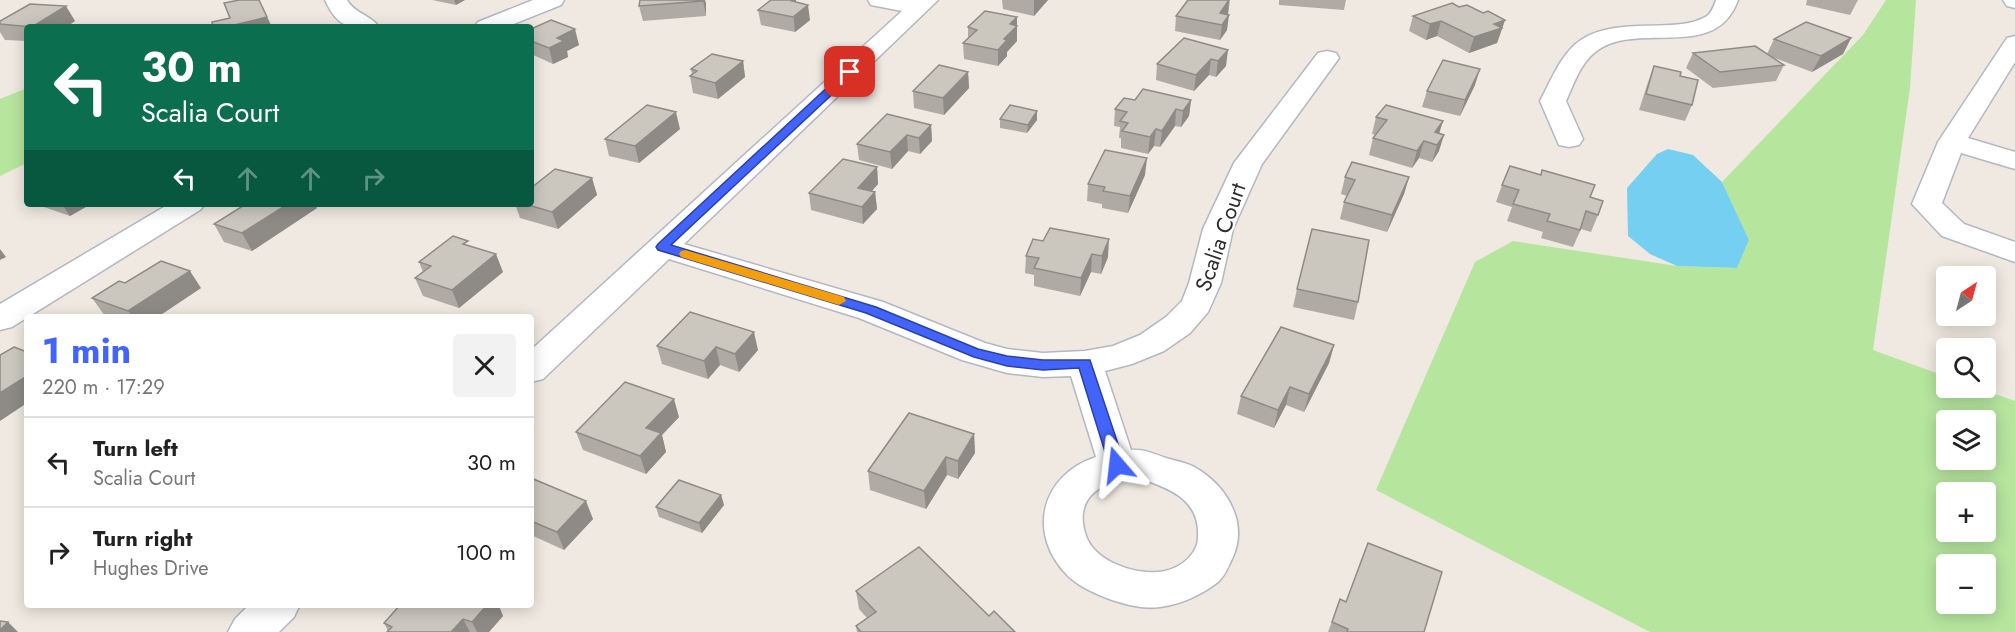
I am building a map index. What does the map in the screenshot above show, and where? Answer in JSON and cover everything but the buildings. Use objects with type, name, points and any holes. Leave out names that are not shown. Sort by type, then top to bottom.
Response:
[{"type":"street","points":[[336,0],[341,12],[360,24]]},
{"type":"street","points":[[493,24],[553,0]]},
{"type":"street","points":[[879,0],[923,4]]},
{"type":"street","points":[[1569,139],[1553,101],[1577,57],[1590,44],[1613,35],[1691,28],[1712,22],[1721,14],[1727,0]]},
{"type":"street","points":[[534,367],[923,4]]},
{"type":"street","points":[[2015,43],[2006,73],[1952,142],[1927,204],[1953,230],[2015,253]]},
{"type":"street","name":"Scalia Court","points":[[662,247],[871,310],[974,352],[1007,361],[1043,365],[1085,363],[1120,356],[1152,343],[1178,325],[1196,305],[1205,283],[1218,229],[1248,163],[1327,58]]},
{"type":"street","points":[[1952,142],[2015,161]]},
{"type":"street","points":[[0,319],[185,207]]},
{"type":"street","points":[[1085,363],[1117,465]]},
{"type":"street","points":[[250,632],[275,608]]},
{"type":"green space","points":[[1886,0],[1916,0],[1910,88],[1873,350],[1936,373],[1936,398],[1996,398],[1996,394],[2015,401],[2015,632],[1650,632],[1376,490],[1475,262],[1513,241],[1677,266],[1737,268],[1749,240],[1722,182],[1863,35]]},
{"type":"green space","points":[[24,89],[24,164],[0,176],[0,99]]},
{"type":"water","points":[[1668,149],[1693,155],[1722,182],[1749,240],[1737,268],[1677,266],[1650,254],[1628,236],[1627,188],[1657,154]]},
{"type":"slow traffic","points":[[685,254],[839,301]]},
{"type":"route","points":[[850,72],[662,247],[871,310],[974,352],[1007,361],[1043,365],[1085,363],[1096,392],[1117,465]]}]
